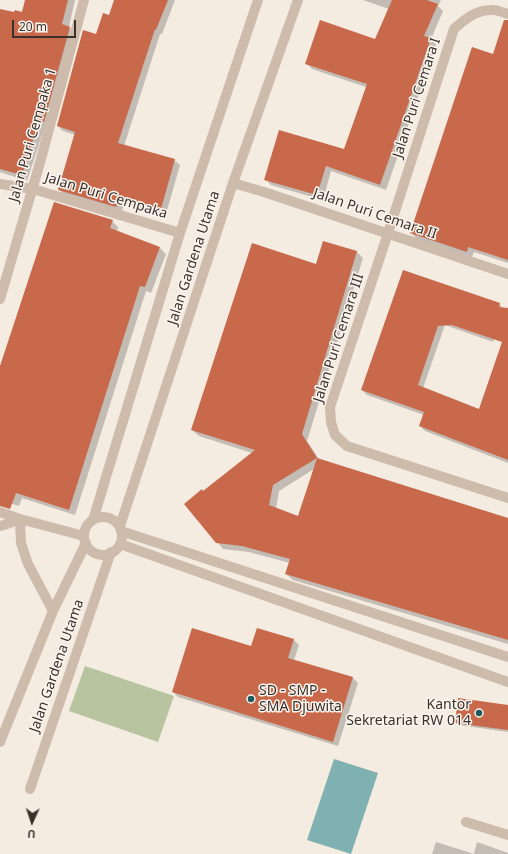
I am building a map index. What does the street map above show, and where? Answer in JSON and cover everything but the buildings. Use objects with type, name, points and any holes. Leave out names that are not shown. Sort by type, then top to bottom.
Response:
[{"type":"street","name":"Jalan Puri Cempaka 1","points":[[0,299],[33,189],[84,0]]},
{"type":"street","name":"Jalan Gardena Utama","points":[[93,520],[180,233],[258,0]]},
{"type":"street","name":"Jalan Gardena Utama","points":[[121,529],[233,183],[298,0]]},
{"type":"street","name":"Jalan Puri Cemara I","points":[[388,233],[454,29],[465,18],[478,12],[493,10],[508,14]]},
{"type":"street","name":"Jalan Puri Cemara II","points":[[233,183],[388,233],[508,274]]},
{"type":"street","name":"Jalan Puri Cempaka","points":[[0,184],[33,189],[180,233]]},
{"type":"street","name":"Jalan Puri Cemara III","points":[[388,233],[330,407],[331,422],[335,435],[347,446],[508,498]]},
{"type":"street","points":[[2,512],[85,539]]},
{"type":"street","points":[[121,529],[122,535],[120,544],[111,552],[100,554],[90,549],[85,539],[88,524],[93,520],[104,517],[110,518],[121,529],[508,657]]},
{"type":"street","points":[[0,526],[20,519]]},
{"type":"street","points":[[20,519],[21,543],[28,564],[53,611]]},
{"type":"street","name":"Jalan Gardena Utama","points":[[0,742],[53,611],[85,539]]},
{"type":"street","points":[[120,544],[508,682]]},
{"type":"street","name":"Jalan Gardena Utama","points":[[30,788],[111,552]]},
{"type":"street","points":[[466,822],[508,834]]},
{"type":"green space","points":[[85,666],[174,696],[158,742],[69,711]]},
{"type":"water","points":[[334,759],[378,773],[351,854],[307,840]]},
{"type":"place","name":"SD - SMP - SMA Djuwita","points":[[251,699]]},
{"type":"place","name":"Kantor Sekretariat RW 014","points":[[479,713]]}]
